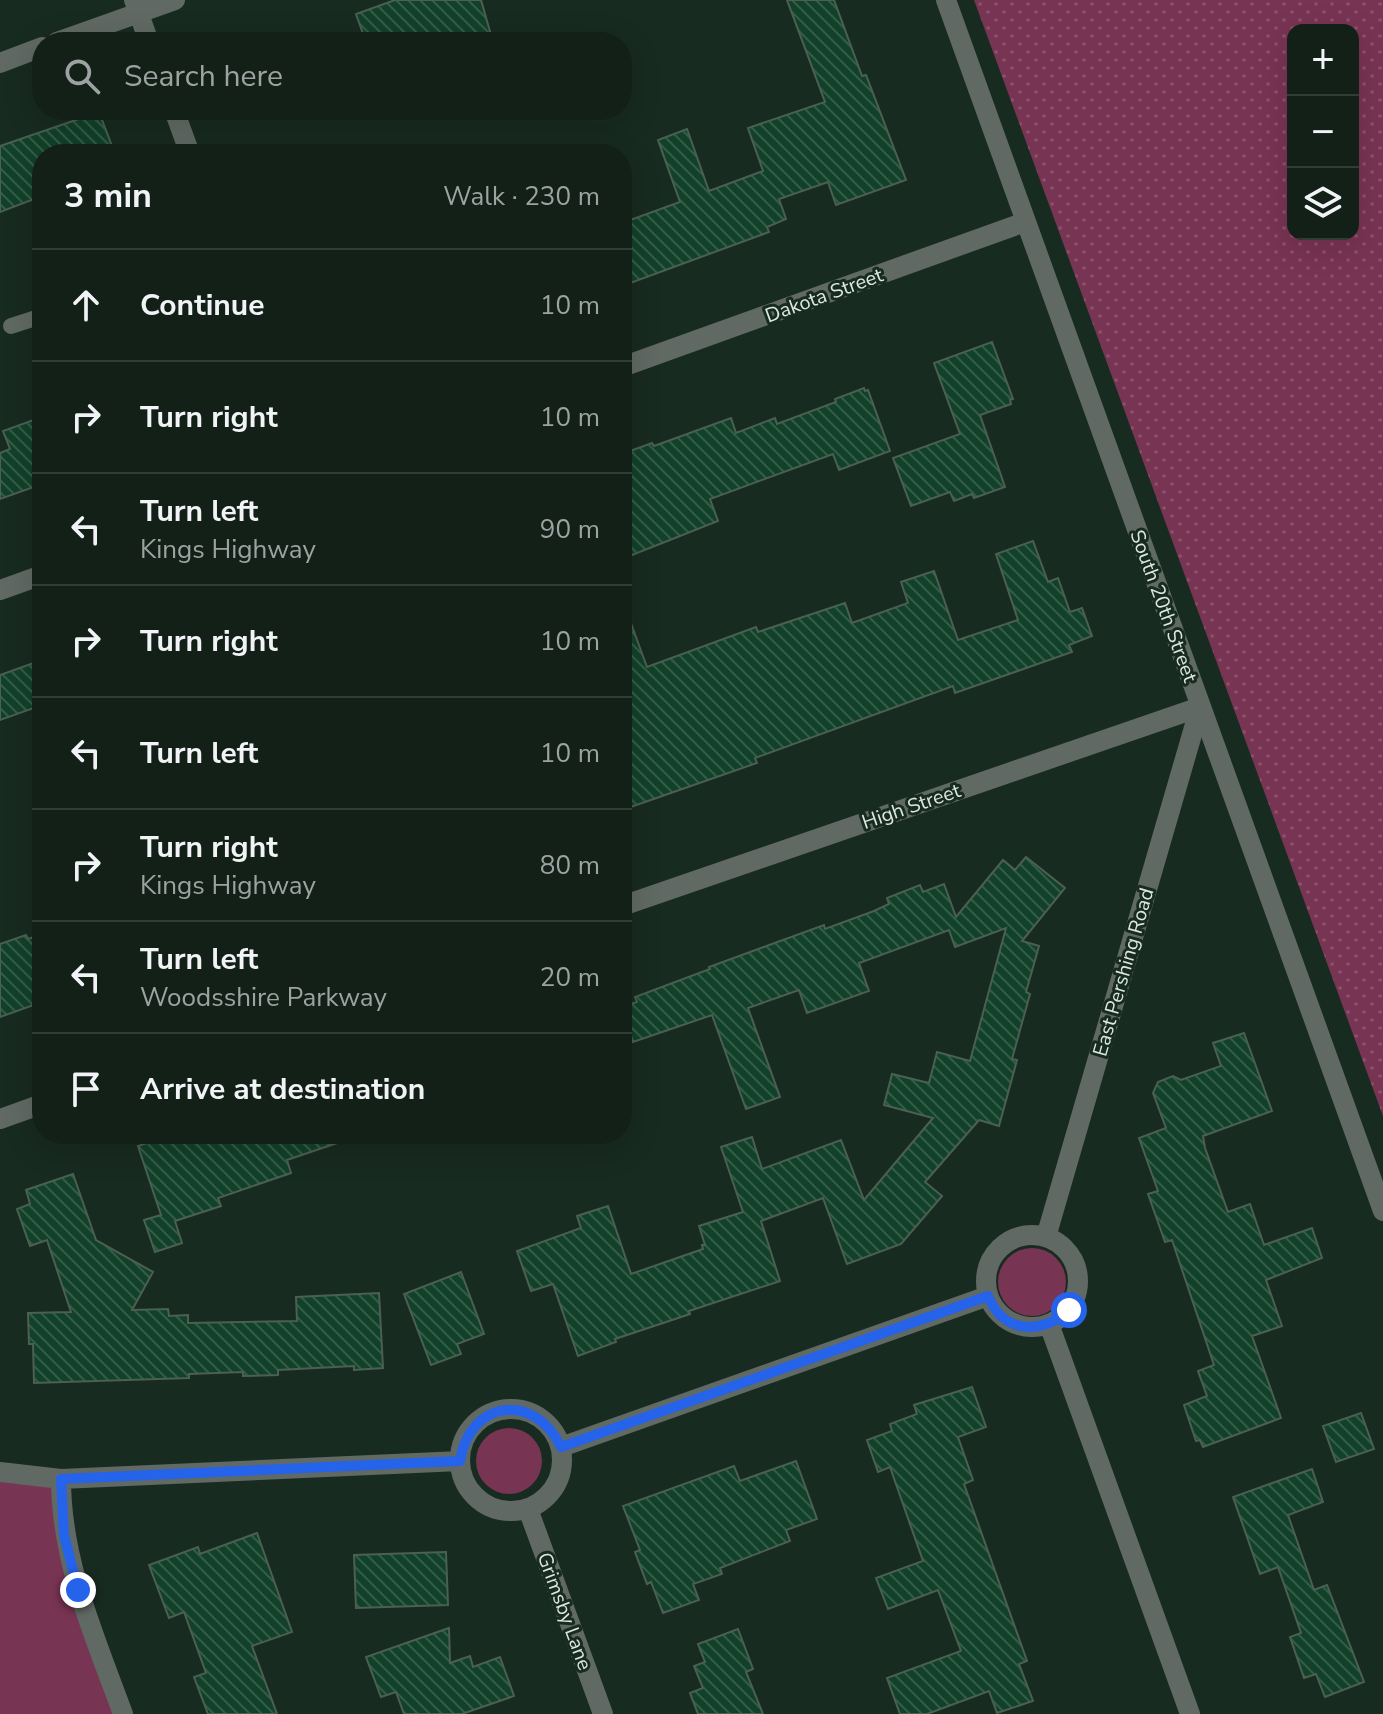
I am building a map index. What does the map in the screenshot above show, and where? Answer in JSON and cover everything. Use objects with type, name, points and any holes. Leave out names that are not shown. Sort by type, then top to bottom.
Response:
[{"type":"street","points":[[79,32],[137,6],[175,0]]},
{"type":"street","name":"South 20th Street","points":[[946,0],[1383,1211]]},
{"type":"street","points":[[137,6],[146,32]]},
{"type":"street","points":[[0,63],[32,51]]},
{"type":"street","points":[[178,120],[186,144]]},
{"type":"street","name":"Dakota Street","points":[[632,363],[1025,222]]},
{"type":"street","points":[[0,590],[32,579]]},
{"type":"street","name":"High Street","points":[[632,903],[1200,707]]},
{"type":"street","name":"East Pershing Road","points":[[1046,1237],[1200,707]]},
{"type":"street","points":[[0,1119],[32,1108]]},
{"type":"street","points":[[1025,1235],[1046,1237],[1069,1252],[1077,1267],[1077,1298],[1059,1320],[1041,1328],[1024,1327],[1002,1317],[988,1296],[985,1279],[987,1267],[997,1251],[1011,1240],[1025,1235]]},
{"type":"street","points":[[561,1447],[988,1296]]},
{"type":"street","points":[[1049,1324],[1190,1714]]},
{"type":"street","points":[[520,1410],[537,1416],[551,1428],[561,1447],[559,1478],[541,1502],[528,1509],[502,1511],[478,1499],[465,1483],[460,1461],[463,1445],[472,1427],[487,1415],[520,1410]]},
{"type":"street","points":[[0,1472],[61,1479],[460,1461]]},
{"type":"street","points":[[61,1479],[61,1507],[70,1564],[123,1714]]},
{"type":"street","name":"Grimsby Lane","points":[[528,1509],[603,1714]]},
{"type":"lane","points":[[11,326],[32,319]]},
{"type":"shaded area","points":[[974,0],[1383,0],[1383,1116]]},
{"type":"shaded area","points":[[1032,1248],[1056,1258],[1066,1282],[1056,1306],[1032,1316],[1008,1306],[998,1282],[1008,1258]]},
{"type":"shaded area","points":[[515,1428],[533,1437],[540,1448],[540,1474],[533,1485],[522,1492],[503,1494],[485,1485],[478,1474],[476,1455],[485,1437],[496,1430]]},
{"type":"shaded area","points":[[0,1472],[61,1479],[61,1507],[123,1714],[0,1714]]},
{"type":"building","points":[[395,0],[481,0],[490,32],[362,32],[356,14]]},
{"type":"building","points":[[787,0],[834,0],[906,180],[836,205],[828,182],[779,199],[786,219],[767,227],[769,232],[632,282],[632,219],[680,202],[658,140],[687,129],[709,191],[763,171],[748,128],[825,102]]},
{"type":"building","points":[[76,120],[102,120],[111,144],[32,144],[32,200],[0,212],[0,146]]},
{"type":"building","points":[[992,342],[1013,399],[1010,400],[1011,404],[980,415],[1005,487],[974,498],[972,494],[954,501],[950,492],[911,506],[893,458],[960,434],[934,363]]},
{"type":"building","points":[[864,388],[868,390],[890,451],[839,470],[833,454],[710,499],[718,521],[632,555],[632,450],[652,443],[654,446],[731,418],[736,433],[775,418],[777,424],[836,402],[835,399]]},
{"type":"building","points":[[32,421],[32,488],[0,499],[0,453],[10,449],[3,431]]},
{"type":"building","points":[[1033,541],[1048,582],[1058,578],[1070,612],[1082,608],[1092,636],[1069,645],[1072,652],[955,693],[953,686],[755,758],[757,763],[632,807],[632,626],[647,667],[756,627],[758,632],[845,603],[852,623],[908,603],[901,582],[934,571],[958,640],[1018,620],[996,554]]},
{"type":"building","points":[[32,664],[32,709],[0,720],[0,675]]},
{"type":"building","points":[[1026,857],[1065,888],[1022,941],[1039,946],[1026,992],[1030,994],[1012,1059],[1017,1060],[999,1126],[979,1120],[925,1182],[942,1196],[901,1244],[847,1264],[823,1198],[761,1221],[780,1281],[689,1311],[690,1314],[615,1339],[616,1342],[578,1356],[553,1284],[531,1291],[517,1251],[581,1228],[577,1216],[608,1206],[631,1274],[703,1249],[702,1245],[705,1245],[699,1226],[743,1212],[721,1147],[752,1137],[762,1169],[841,1140],[864,1200],[933,1118],[884,1105],[892,1074],[929,1083],[937,1052],[970,1061],[1006,928],[955,947],[949,930],[859,963],[869,991],[807,1013],[799,990],[748,1008],[780,1097],[746,1109],[712,1015],[633,1042],[632,1004],[637,1002],[635,997],[824,925],[825,929],[874,911],[889,904],[887,898],[920,885],[923,892],[944,884],[956,917],[1003,860],[1015,870]]},
{"type":"building","points":[[26,935],[28,939],[32,938],[32,1006],[0,1017],[0,944]]},
{"type":"building","points":[[1244,1033],[1272,1111],[1203,1136],[1205,1148],[1228,1212],[1250,1204],[1264,1245],[1312,1228],[1322,1258],[1266,1280],[1282,1326],[1252,1336],[1281,1418],[1203,1447],[1200,1440],[1196,1441],[1184,1405],[1207,1396],[1198,1371],[1214,1365],[1172,1240],[1165,1242],[1148,1194],[1158,1191],[1139,1138],[1166,1128],[1153,1093],[1158,1082],[1173,1076],[1181,1080],[1221,1066],[1213,1043]]},
{"type":"building","points":[[334,1144],[287,1160],[291,1173],[218,1198],[221,1206],[175,1221],[182,1243],[155,1252],[144,1220],[161,1215],[138,1146]]},
{"type":"building","points":[[73,1174],[96,1240],[153,1272],[132,1310],[168,1309],[169,1316],[188,1315],[188,1323],[297,1321],[296,1297],[379,1293],[383,1368],[354,1370],[354,1366],[278,1370],[278,1375],[243,1376],[243,1372],[189,1374],[189,1378],[34,1383],[28,1313],[71,1312],[47,1240],[30,1246],[17,1209],[30,1204],[26,1190]]},
{"type":"building","points":[[461,1272],[484,1334],[457,1344],[461,1354],[431,1365],[404,1294]]},
{"type":"building","points":[[972,1387],[986,1427],[958,1437],[973,1480],[964,1484],[1027,1661],[1019,1664],[1033,1701],[997,1713],[989,1691],[927,1714],[900,1714],[887,1678],[961,1651],[938,1590],[888,1609],[876,1578],[923,1561],[890,1467],[878,1472],[867,1440],[892,1431],[890,1424],[917,1414],[914,1405]]},
{"type":"building","points":[[1361,1413],[1374,1449],[1336,1462],[1323,1426]]},
{"type":"building","points":[[796,1461],[817,1519],[786,1530],[790,1541],[720,1568],[722,1574],[693,1584],[699,1600],[663,1613],[651,1582],[647,1584],[635,1552],[640,1550],[623,1506],[734,1466],[740,1481]]},
{"type":"building","points":[[1312,1469],[1323,1502],[1288,1515],[1314,1590],[1327,1585],[1364,1682],[1325,1697],[1316,1674],[1304,1678],[1290,1637],[1301,1633],[1278,1567],[1260,1574],[1233,1497]]},
{"type":"building","points":[[257,1533],[292,1632],[252,1646],[277,1714],[208,1714],[194,1677],[206,1673],[184,1612],[169,1618],[149,1565],[198,1547],[200,1554]]},
{"type":"building","points":[[446,1552],[448,1605],[356,1608],[354,1555]]},
{"type":"building","points":[[449,1628],[450,1663],[470,1656],[473,1667],[500,1657],[514,1696],[462,1714],[404,1714],[396,1692],[381,1697],[366,1657]]},
{"type":"building","points":[[738,1629],[753,1669],[746,1672],[763,1714],[698,1714],[690,1693],[703,1688],[694,1666],[705,1662],[698,1644]]},
{"type":"route","points":[[78,1590],[64,1535],[61,1479],[460,1461],[463,1445],[472,1427],[487,1415],[504,1410],[520,1410],[537,1416],[551,1428],[561,1447],[988,1296],[1002,1317],[1024,1327],[1041,1328],[1059,1320],[1069,1310]]}]
